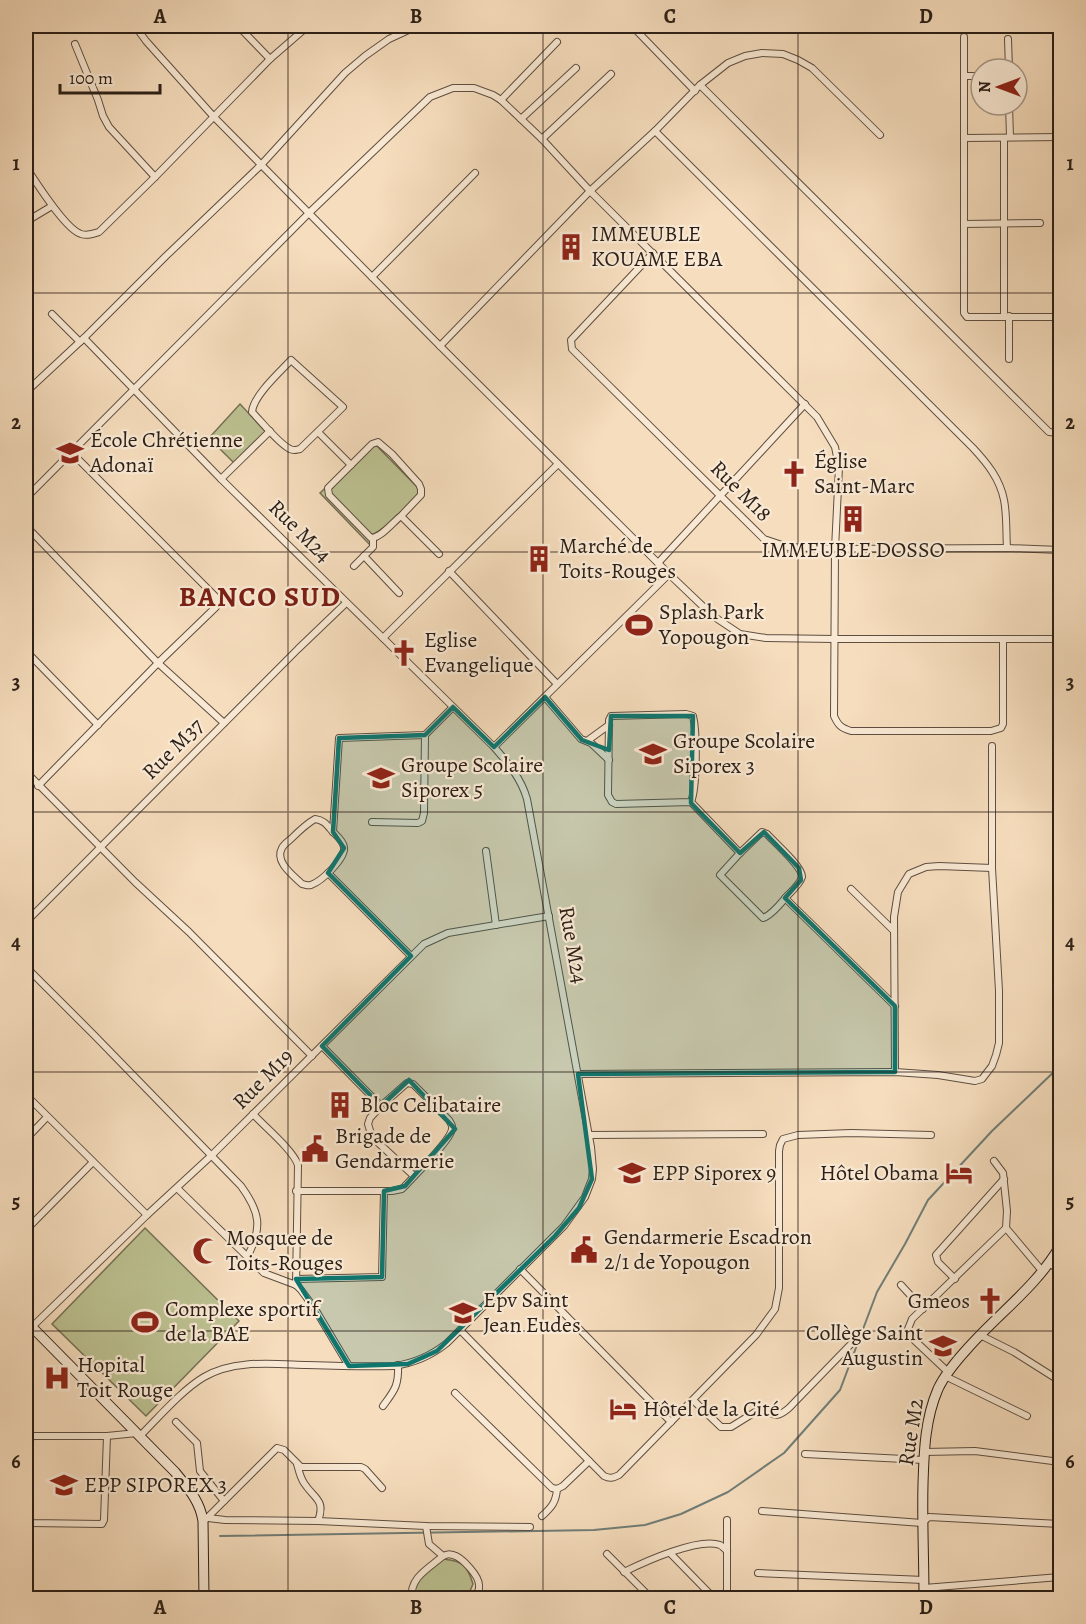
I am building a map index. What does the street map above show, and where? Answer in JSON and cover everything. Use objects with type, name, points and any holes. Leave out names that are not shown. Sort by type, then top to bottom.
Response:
[{"type":"street","points":[[135,26],[214,117],[440,346],[669,574],[713,616],[740,634],[766,638],[1060,639]]},
{"type":"street","points":[[238,26],[270,59]]},
{"type":"street","points":[[26,167],[52,206],[79,234],[89,236],[99,232],[270,59],[308,26]]},
{"type":"street","points":[[26,392],[261,165],[345,73],[389,39],[417,26]]},
{"type":"street","points":[[632,26],[695,91]]},
{"type":"street","points":[[964,37],[964,313],[967,317],[1060,317]]},
{"type":"street","points":[[1008,39],[1009,57]]},
{"type":"street","points":[[501,100],[557,42]]},
{"type":"street","points":[[75,44],[109,127],[155,177]]},
{"type":"street","points":[[440,346],[590,191],[656,131],[700,85],[728,63],[762,52],[783,54],[812,68],[880,135]]},
{"type":"street","points":[[520,119],[576,68]]},
{"type":"street","points":[[542,139],[611,74]]},
{"type":"street","points":[[964,76],[969,76]]},
{"type":"street","points":[[700,85],[1049,432],[1060,433]]},
{"type":"street","points":[[26,498],[309,213],[430,97],[453,88],[474,88],[501,100],[542,139],[590,191],[805,404],[817,417],[836,447],[839,467],[835,549],[834,716],[838,725],[851,731],[991,731],[1001,728],[1003,723],[1004,640]]},
{"type":"street","points":[[1008,117],[1004,223],[1009,359]]},
{"type":"street","points":[[656,131],[988,464],[1004,500],[1006,548]]},
{"type":"street","points":[[964,138],[1060,137]]},
{"type":"street","points":[[372,277],[475,173]]},
{"type":"street","points":[[26,225],[32,218],[52,206]]},
{"type":"street","points":[[964,224],[1040,223]]},
{"type":"street","name":"Rue M18","points":[[653,253],[571,340],[570,344],[572,349],[764,539],[788,547],[835,549],[1060,550]]},
{"type":"street","name":"Rue M24","points":[[52,314],[82,340],[494,747],[524,787],[578,1074],[593,1169],[585,1197],[564,1227],[437,1351],[423,1359],[398,1365],[258,1364],[230,1367],[203,1378],[138,1434]]},
{"type":"street","points":[[291,360],[342,406],[318,432],[300,450],[293,451],[252,412],[253,406],[263,391],[291,360]]},
{"type":"street","points":[[658,563],[805,404]]},
{"type":"street","points":[[221,479],[270,431]]},
{"type":"street","points":[[318,432],[351,465]]},
{"type":"street","points":[[354,566],[374,546],[373,539],[329,495],[328,488],[376,442],[392,454],[419,484],[421,495],[401,516],[373,539]]},
{"type":"street","points":[[38,786],[216,607],[218,602],[215,596],[71,452]]},
{"type":"street","points":[[383,638],[558,464]]},
{"type":"street","points":[[401,516],[439,554]]},
{"type":"street","points":[[26,526],[158,663],[224,723]]},
{"type":"street","points":[[364,556],[399,593]]},
{"type":"street","points":[[449,571],[558,684]]},
{"type":"street","points":[[494,747],[669,574]]},
{"type":"street","name":"Rue M37","points":[[26,922],[346,603]]},
{"type":"street","points":[[26,651],[98,724]]},
{"type":"street","points":[[545,697],[581,739],[591,743],[609,760]]},
{"type":"street","points":[[333,832],[339,738],[425,735],[453,707]]},
{"type":"street","points":[[691,802],[695,789],[693,716],[686,714],[614,715],[610,717],[608,795],[612,802],[616,804],[691,802],[740,853]]},
{"type":"street","points":[[587,741],[609,725]]},
{"type":"street","points":[[372,822],[418,823],[422,821],[425,735]]},
{"type":"street","points":[[578,1074],[895,1072],[938,1075],[975,1081],[982,1079],[992,1066],[999,1043],[999,991],[992,868],[992,746]]},
{"type":"street","points":[[26,772],[312,1056]]},
{"type":"street","points":[[315,819],[324,822],[333,832],[344,848],[341,858],[328,873],[311,885],[302,884],[283,865],[280,851],[315,819]]},
{"type":"street","points":[[762,832],[767,834],[801,872],[801,880],[785,898],[768,916],[763,918],[720,875],[762,832]]},
{"type":"street","points":[[486,851],[496,925]]},
{"type":"street","points":[[895,1072],[894,931],[898,892],[909,874],[926,867],[992,868]]},
{"type":"street","points":[[328,873],[411,956]]},
{"type":"street","points":[[851,889],[894,931]]},
{"type":"street","points":[[785,898],[895,1006]]},
{"type":"street","name":"Rue M19","points":[[29,1324],[212,1155],[424,944],[448,933],[549,916]]},
{"type":"street","points":[[26,968],[241,1186],[257,1215],[256,1238],[247,1257]]},
{"type":"street","points":[[322,1046],[381,1106]]},
{"type":"street","points":[[296,1191],[402,1189],[414,1176],[450,1134],[452,1130],[452,1124],[410,1083],[404,1084],[381,1106],[370,1118],[368,1124],[370,1134],[414,1176]]},
{"type":"street","points":[[26,1095],[147,1215]]},
{"type":"street","points":[[253,1114],[296,1160],[298,1165],[296,1282],[349,1366]]},
{"type":"street","points":[[26,1139],[47,1117]]},
{"type":"street","points":[[460,1330],[604,1476],[615,1478],[756,1335],[775,1309],[779,1288],[779,1151],[783,1139],[798,1135],[851,1133],[931,1135]]},
{"type":"street","points":[[588,1134],[763,1134]]},
{"type":"street","points":[[994,1161],[1001,1169],[1004,1179],[1006,1228],[1043,1272]]},
{"type":"street","points":[[26,1230],[93,1162]]},
{"type":"street","points":[[955,1279],[938,1262],[936,1255],[1004,1179]]},
{"type":"street","points":[[177,1188],[264,1273],[296,1282],[382,1277],[384,1191]]},
{"type":"street","points":[[1006,1228],[923,1309],[909,1324],[908,1329],[909,1334],[947,1374],[1027,1416]]},
{"type":"street","name":"Rue M2","points":[[924,1589],[922,1522],[924,1456],[929,1414],[939,1387],[980,1335],[1050,1264],[1060,1246]]},
{"type":"street","points":[[1050,1264],[1060,1270]]},
{"type":"street","points":[[520,1269],[671,1422]]},
{"type":"street","points":[[901,1285],[923,1309]]},
{"type":"street","points":[[29,1324],[194,1494],[206,1520],[204,1599]]},
{"type":"street","points":[[980,1335],[1014,1352],[1060,1381]]},
{"type":"street","points":[[693,1400],[721,1427],[731,1427],[759,1409],[774,1416],[779,1415],[789,1408],[852,1344]]},
{"type":"street","points":[[383,1406],[396,1389],[398,1365]]},
{"type":"street","points":[[455,1393],[546,1485],[558,1489],[589,1461]]},
{"type":"street","points":[[176,1422],[197,1443],[200,1471],[224,1501]]},
{"type":"street","points":[[26,1529],[30,1523],[28,1444],[33,1436],[138,1434]]},
{"type":"street","points":[[30,1523],[104,1523],[108,1436]]},
{"type":"street","points":[[206,1520],[277,1448],[284,1450],[297,1464],[305,1467],[361,1467],[382,1488]]},
{"type":"street","points":[[805,1454],[924,1456],[975,1451],[1060,1462]]},
{"type":"street","points":[[297,1464],[305,1486],[318,1500],[322,1510],[318,1521]]},
{"type":"street","points":[[542,1516],[557,1500],[558,1489]]},
{"type":"street","points":[[762,1511],[922,1522],[929,1517],[1060,1524]]},
{"type":"street","points":[[206,1520],[318,1521],[426,1531],[530,1527]]},
{"type":"street","points":[[670,1553],[709,1593],[714,1596],[727,1596],[728,1520]]},
{"type":"street","points":[[426,1531],[429,1544],[443,1556]]},
{"type":"street","points":[[624,1572],[651,1559],[702,1544],[720,1545],[728,1551]]},
{"type":"street","points":[[412,1599],[412,1585],[416,1579],[448,1554],[458,1557],[478,1578],[480,1586],[474,1599]]},
{"type":"street","points":[[607,1554],[651,1599]]},
{"type":"street","points":[[758,1573],[924,1589],[1060,1577]]},
{"type":"highlighted area","points":[[545,697],[582,740],[609,750],[611,716],[693,716],[691,803],[740,853],[764,832],[799,868],[801,880],[785,898],[895,1006],[895,1072],[578,1074],[592,1179],[579,1208],[555,1236],[437,1351],[408,1364],[349,1366],[296,1279],[382,1277],[384,1191],[405,1186],[455,1129],[409,1080],[381,1106],[322,1046],[411,956],[328,873],[344,848],[333,832],[339,738],[425,735],[453,707],[494,747]]},
{"type":"green space","points":[[240,404],[266,432],[236,465],[209,438]]},
{"type":"green space","points":[[373,442],[424,494],[371,546],[320,493]]},
{"type":"green space","name":"Complexe sportif de la BAE","points":[[145,1228],[239,1321],[146,1416],[52,1324]]},
{"type":"green space","points":[[443,1559],[464,1565],[469,1572],[473,1584],[467,1598],[416,1598],[414,1589],[419,1577]]},
{"type":"waterway","points":[[220,1536],[594,1530],[645,1525],[681,1514],[728,1492],[784,1453],[840,1390],[877,1292],[928,1200],[992,1131],[1060,1066]]},
{"type":"place","name":"IMMEUBLE KOUAME EBA","points":[[571,247]]},
{"type":"place","name":"École Chrétienne Adonaï","points":[[70,453]]},
{"type":"place","name":"Église Saint-Marc","points":[[794,474]]},
{"type":"place","name":"IMMEUBLE DOSSO","points":[[853,519]]},
{"type":"place","name":"Marché de Toits-Rouges","points":[[539,559]]},
{"type":"place","name":"Splash Park Yopougon","points":[[639,625]]},
{"type":"place","name":"Eglise Evangelique","points":[[404,653]]},
{"type":"place","name":"Groupe Scolaire Siporex 3","points":[[653,754]]},
{"type":"place","name":"Groupe Scolaire Siporex 5","points":[[381,778]]},
{"type":"place","name":"Bloc Celibataire","points":[[340,1105]]},
{"type":"place","name":"Brigade de Gendarmerie","points":[[315,1149]]},
{"type":"place","name":"EPP Siporex 9","points":[[632,1173]]},
{"type":"place","name":"Hôtel Obama","points":[[959,1173]]},
{"type":"place","name":"Gendarmerie Escadron 2/1 de Yopougon","points":[[584,1250]]},
{"type":"place","name":"Mosquee de Toits-Rouges","points":[[206,1251]]},
{"type":"place","name":"Gmeos","points":[[990,1301]]},
{"type":"place","name":"Epv Saint Jean Eudes","points":[[463,1313]]},
{"type":"place","name":"Complexe sportif de la BAE","points":[[145,1322]]},
{"type":"place","name":"Collège Saint Augustin","points":[[943,1346]]},
{"type":"place","name":"Hopital Toit Rouge","points":[[57,1378]]},
{"type":"place","name":"Hôtel de la Cité","points":[[623,1409]]},
{"type":"place","name":"EPP SIPOREX 3","points":[[64,1485]]},
{"type":"district","name":"BANCO SUD","points":[[260,597]]}]
